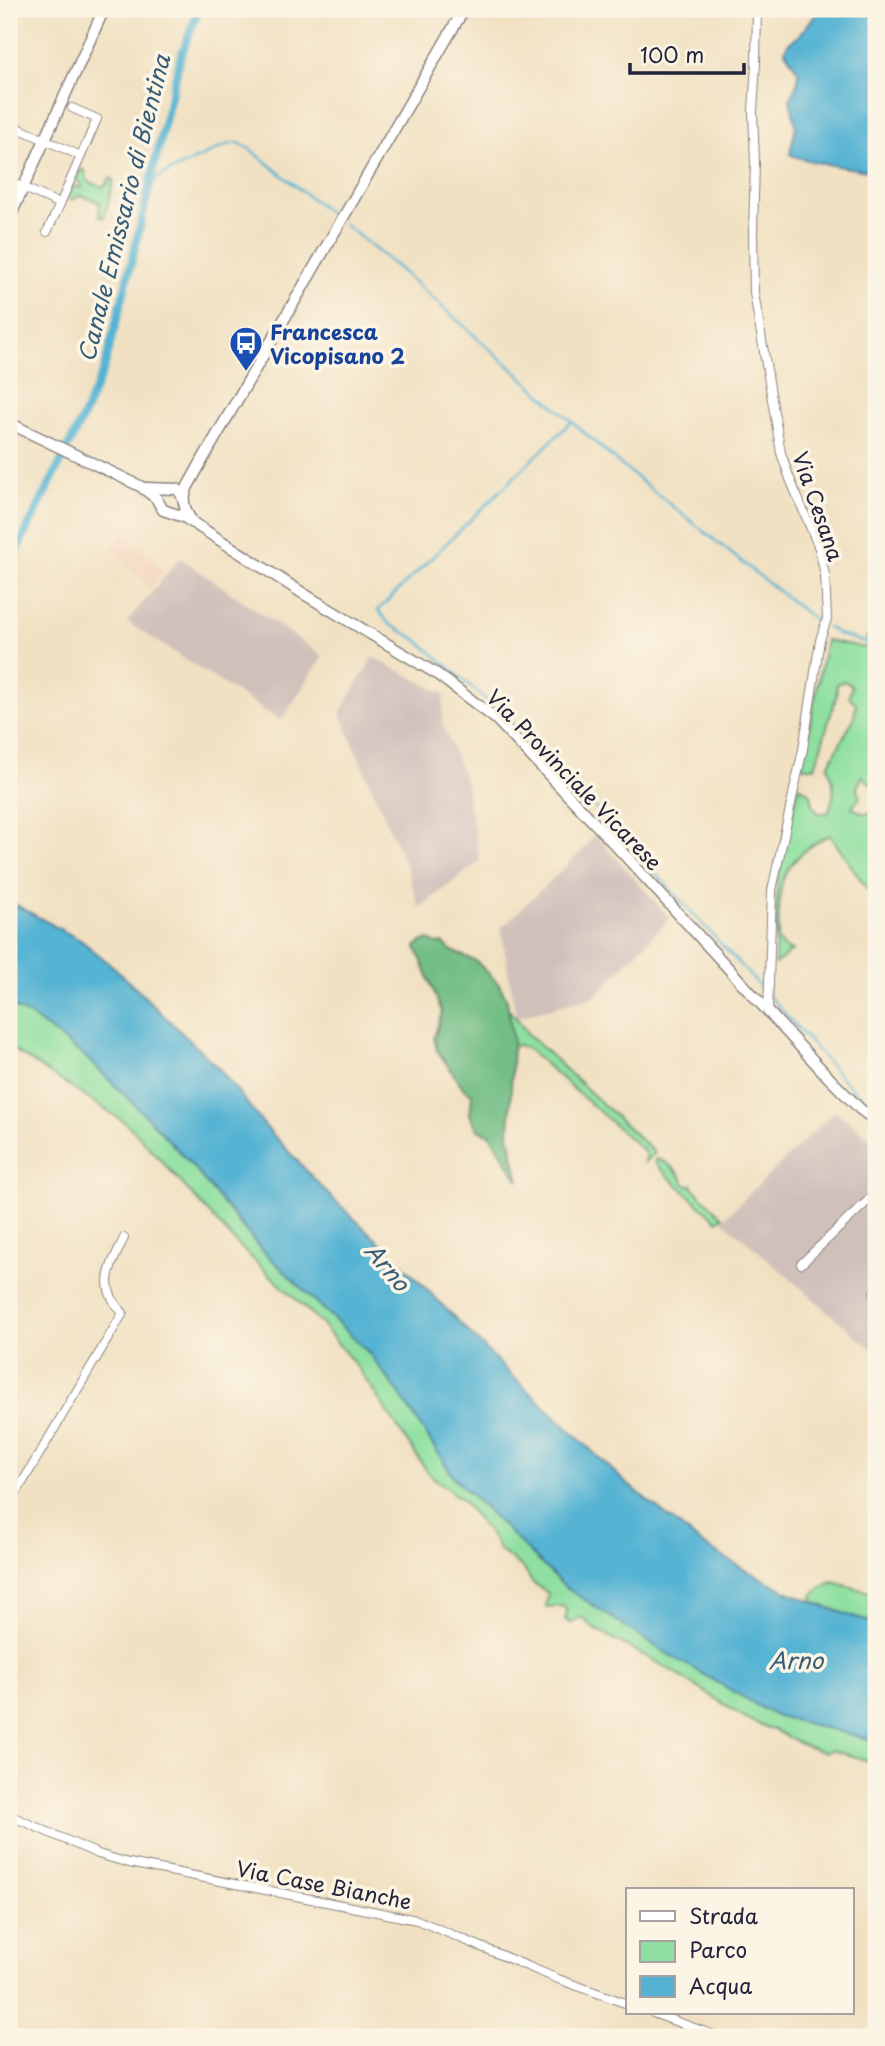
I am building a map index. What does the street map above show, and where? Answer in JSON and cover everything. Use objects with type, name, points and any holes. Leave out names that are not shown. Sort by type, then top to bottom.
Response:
[{"type":"main road","points":[[9,219],[104,9]]},
{"type":"main road","points":[[172,513],[178,511],[202,459],[464,9]]},
{"type":"main road","name":"Via Provinciale Vicarese","points":[[9,423],[140,486],[180,492],[188,516],[196,526]]},
{"type":"main road","points":[[9,434],[28,431]]},
{"type":"main road","points":[[159,503],[161,494],[190,474],[202,459]]},
{"type":"main road","name":"Via Provinciale Vicarese","points":[[140,486],[163,510],[184,517],[304,594],[429,669],[486,711],[584,811],[830,1079],[876,1121]]},
{"type":"street","name":"Via Cesana","points":[[757,9],[753,111],[754,293],[781,453],[814,536],[823,566],[827,604],[805,741],[772,890],[768,1012]]},
{"type":"street","points":[[47,232],[97,119],[72,108]]},
{"type":"street","points":[[9,124],[81,156]]},
{"type":"street","points":[[9,181],[60,204]]},
{"type":"street","points":[[801,1264],[876,1193]]},
{"type":"street","points":[[9,1505],[123,1313],[112,1299],[107,1283],[109,1270],[124,1238]]},
{"type":"street","name":"Via Case Bianche","points":[[9,1815],[98,1854],[129,1863],[423,1921],[547,1975],[626,2003]]},
{"type":"street","points":[[656,2014],[719,2037]]},
{"type":"shaded area","points":[[126,532],[163,573],[149,589],[112,548]]},
{"type":"shaded area","points":[[180,558],[323,656],[281,721],[127,622]]},
{"type":"shaded area","points":[[373,657],[444,694],[442,723],[464,777],[480,861],[419,908],[407,869],[340,713]]},
{"type":"shaded area","points":[[594,834],[670,918],[594,997],[516,1017],[501,928],[585,848]]},
{"type":"shaded area","points":[[835,1111],[876,1143],[876,1353],[722,1220]]},
{"type":"green space","points":[[81,169],[85,171],[87,181],[102,187],[110,178],[114,180],[104,218],[99,216],[99,202],[80,195],[73,200],[68,198],[73,186],[82,188],[76,180]]},
{"type":"green space","points":[[866,637],[876,639],[876,789],[862,776],[857,788],[860,797],[852,808],[863,813],[876,813],[876,902],[830,835],[816,843],[796,859],[783,880],[779,901],[778,940],[783,947],[792,951],[775,964],[777,882],[799,786],[811,794],[818,813],[828,813],[834,790],[828,766],[854,718],[856,704],[849,696],[852,686],[844,681],[837,684],[836,697],[815,767],[802,767],[826,640],[865,648],[869,644]]},
{"type":"green space","points":[[430,940],[436,944],[443,943],[452,951],[476,961],[499,984],[507,1000],[513,1042],[509,1136],[519,1181],[490,1135],[478,1130],[470,1115],[472,1094],[464,1089],[437,1050],[434,1038],[442,1012],[416,947],[421,942]]},
{"type":"green space","points":[[9,1005],[31,1016],[87,1058],[147,1117],[188,1161],[259,1247],[368,1352],[399,1393],[455,1479],[565,1587],[774,1715],[876,1741],[876,1763],[831,1750],[826,1753],[749,1720],[664,1666],[593,1628],[582,1617],[571,1623],[565,1620],[567,1610],[563,1606],[546,1607],[548,1593],[532,1582],[523,1568],[500,1551],[463,1501],[429,1474],[358,1368],[321,1323],[237,1244],[123,1121],[9,1047]]},
{"type":"green space","points":[[508,1009],[527,1033],[655,1153],[645,1162],[644,1151],[527,1048],[513,1046]]},
{"type":"green space","points":[[657,1159],[674,1168],[684,1183],[689,1186],[692,1184],[723,1217],[718,1221],[694,1200],[661,1169],[655,1162]]},
{"type":"green space","points":[[833,1582],[876,1594],[876,1623],[813,1602],[812,1595]]},
{"type":"water","points":[[823,9],[876,9],[876,172],[818,163],[790,154],[796,126],[790,99],[798,81],[798,71],[785,51],[789,43]]},
{"type":"water","name":"Arno","points":[[9,901],[82,941],[115,968],[222,1072],[265,1126],[329,1195],[398,1260],[509,1373],[626,1483],[702,1544],[742,1568],[792,1594],[876,1623],[876,1741],[774,1715],[661,1650],[565,1587],[455,1479],[399,1393],[368,1352],[259,1247],[188,1161],[147,1117],[87,1058],[31,1016],[9,1005]]},
{"type":"waterway","name":"Canale Emissario di Bientina","points":[[9,566],[104,369],[180,58],[199,9]]},
{"type":"waterway","points":[[149,186],[162,175],[229,144],[239,143],[338,220]]},
{"type":"waterway","points":[[344,224],[403,272],[621,465],[822,624]]},
{"type":"waterway","points":[[572,421],[378,610],[389,624],[416,639],[535,742],[766,993]]},
{"type":"waterway","points":[[827,627],[838,634],[876,646]]},
{"type":"waterway","points":[[771,998],[849,1086],[876,1109]]},
{"type":"place","name":"Francesca Vicopisano 2","points":[[246,373]]}]
